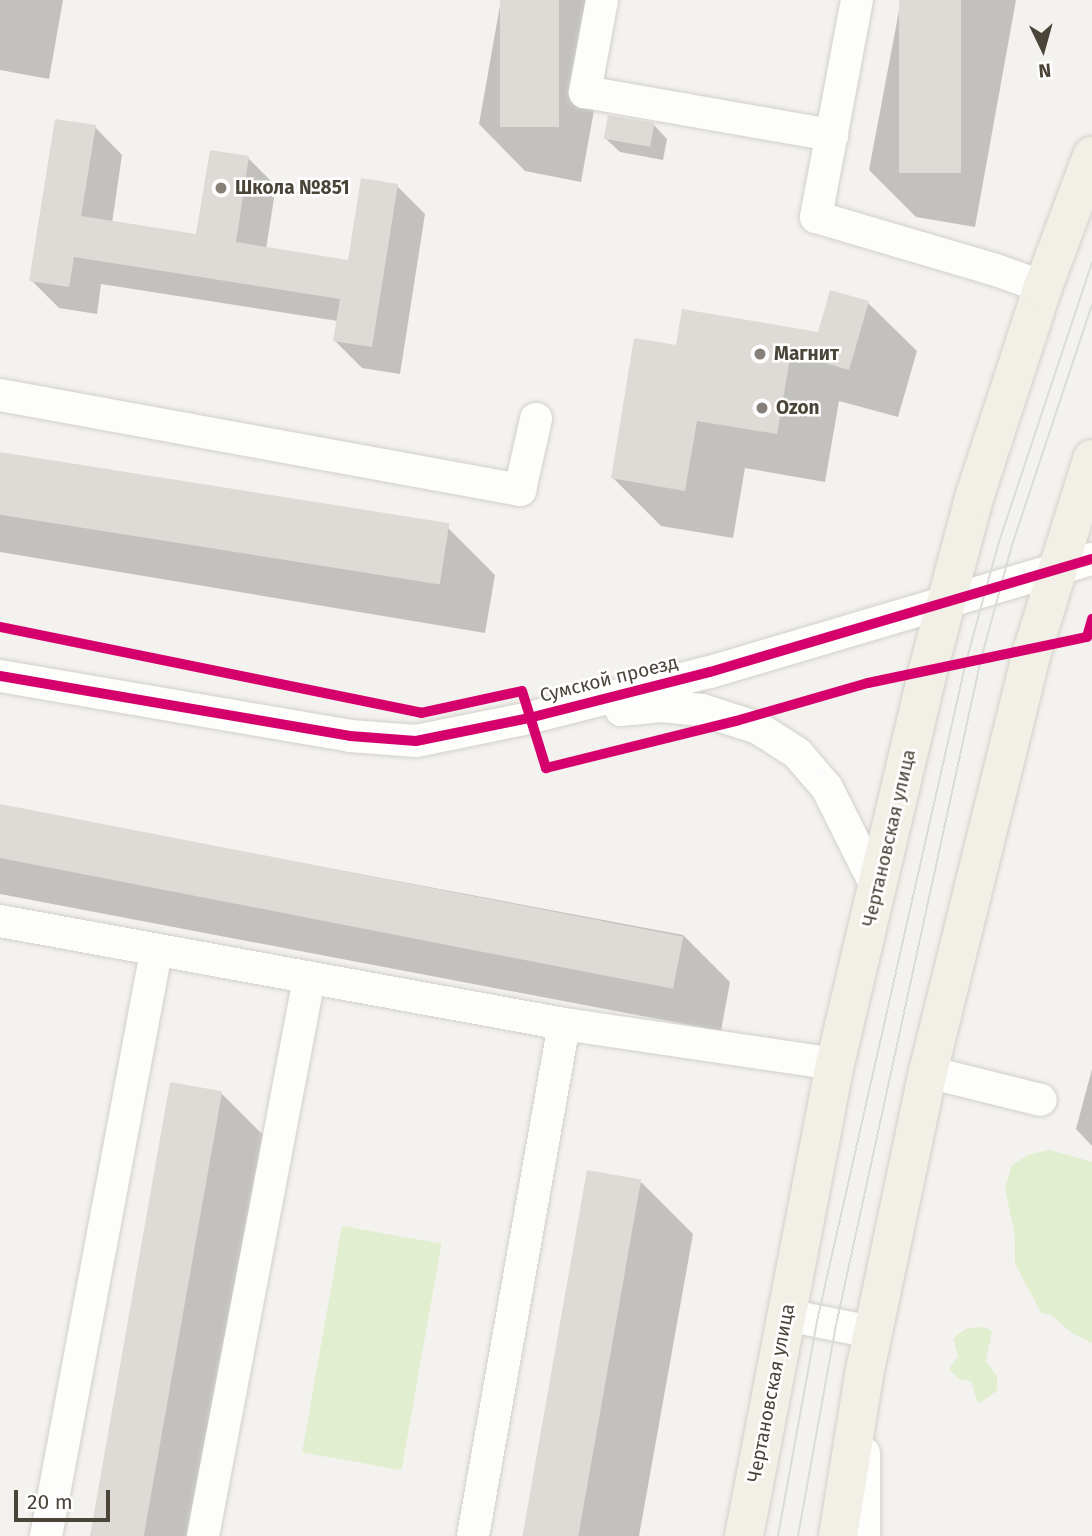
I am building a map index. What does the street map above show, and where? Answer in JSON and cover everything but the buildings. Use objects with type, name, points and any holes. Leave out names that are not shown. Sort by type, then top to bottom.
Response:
[{"type":"main road","name":"Чертановская улица","points":[[744,1536],[835,1065],[946,601],[975,495],[1043,287],[1092,156]]},
{"type":"main road","points":[[838,1536],[872,1332],[928,1072],[994,794],[1055,569],[1092,459]]},
{"type":"street","points":[[602,0],[586,92],[832,135]]},
{"type":"street","points":[[857,0],[816,217],[996,270],[1043,287]]},
{"type":"street","points":[[0,396],[520,490],[536,419]]},
{"type":"street","name":"Сумской проезд","points":[[0,676],[350,736],[416,741],[529,718],[710,671],[1092,559]]},
{"type":"street","points":[[529,718],[661,706],[702,710],[758,728],[797,753],[827,788],[877,888]]},
{"type":"street","points":[[0,921],[156,952],[564,1024],[835,1065]]},
{"type":"street","points":[[46,1536],[156,952]]},
{"type":"street","points":[[203,1536],[309,979]]},
{"type":"street","points":[[473,1536],[564,1024]]},
{"type":"street","points":[[928,1072],[1041,1100]]},
{"type":"street","points":[[786,1315],[872,1332]]},
{"type":"street","points":[[864,1375],[864,1536]]},
{"type":"green space","points":[[1050,1150],[1092,1162],[1092,1343],[1072,1333],[1051,1315],[1041,1313],[1015,1263],[1015,1237],[1005,1188],[1012,1165],[1030,1154]]},
{"type":"green space","points":[[342,1226],[441,1244],[402,1470],[302,1453]]},
{"type":"green space","points":[[983,1327],[992,1331],[986,1361],[997,1376],[997,1391],[978,1404],[971,1381],[960,1380],[949,1369],[958,1356],[953,1339],[965,1329]]},
{"type":"tram line","points":[[778,1536],[817,1321],[966,662],[998,545],[1092,263]]},
{"type":"tram line","points":[[798,1536],[836,1325],[981,659],[1012,545],[1092,305]]},
{"type":"cycle path","points":[[0,676],[350,736],[416,741],[529,718],[710,672],[1092,559]]},
{"type":"cycle path","points":[[0,627],[421,713],[522,691],[546,768],[736,721],[868,683],[1087,637],[1092,619]]},
{"type":"place","name":"Школа №851","points":[[221,188]]},
{"type":"place","name":"Магнит","points":[[760,354]]},
{"type":"place","name":"Ozon","points":[[762,408]]}]
